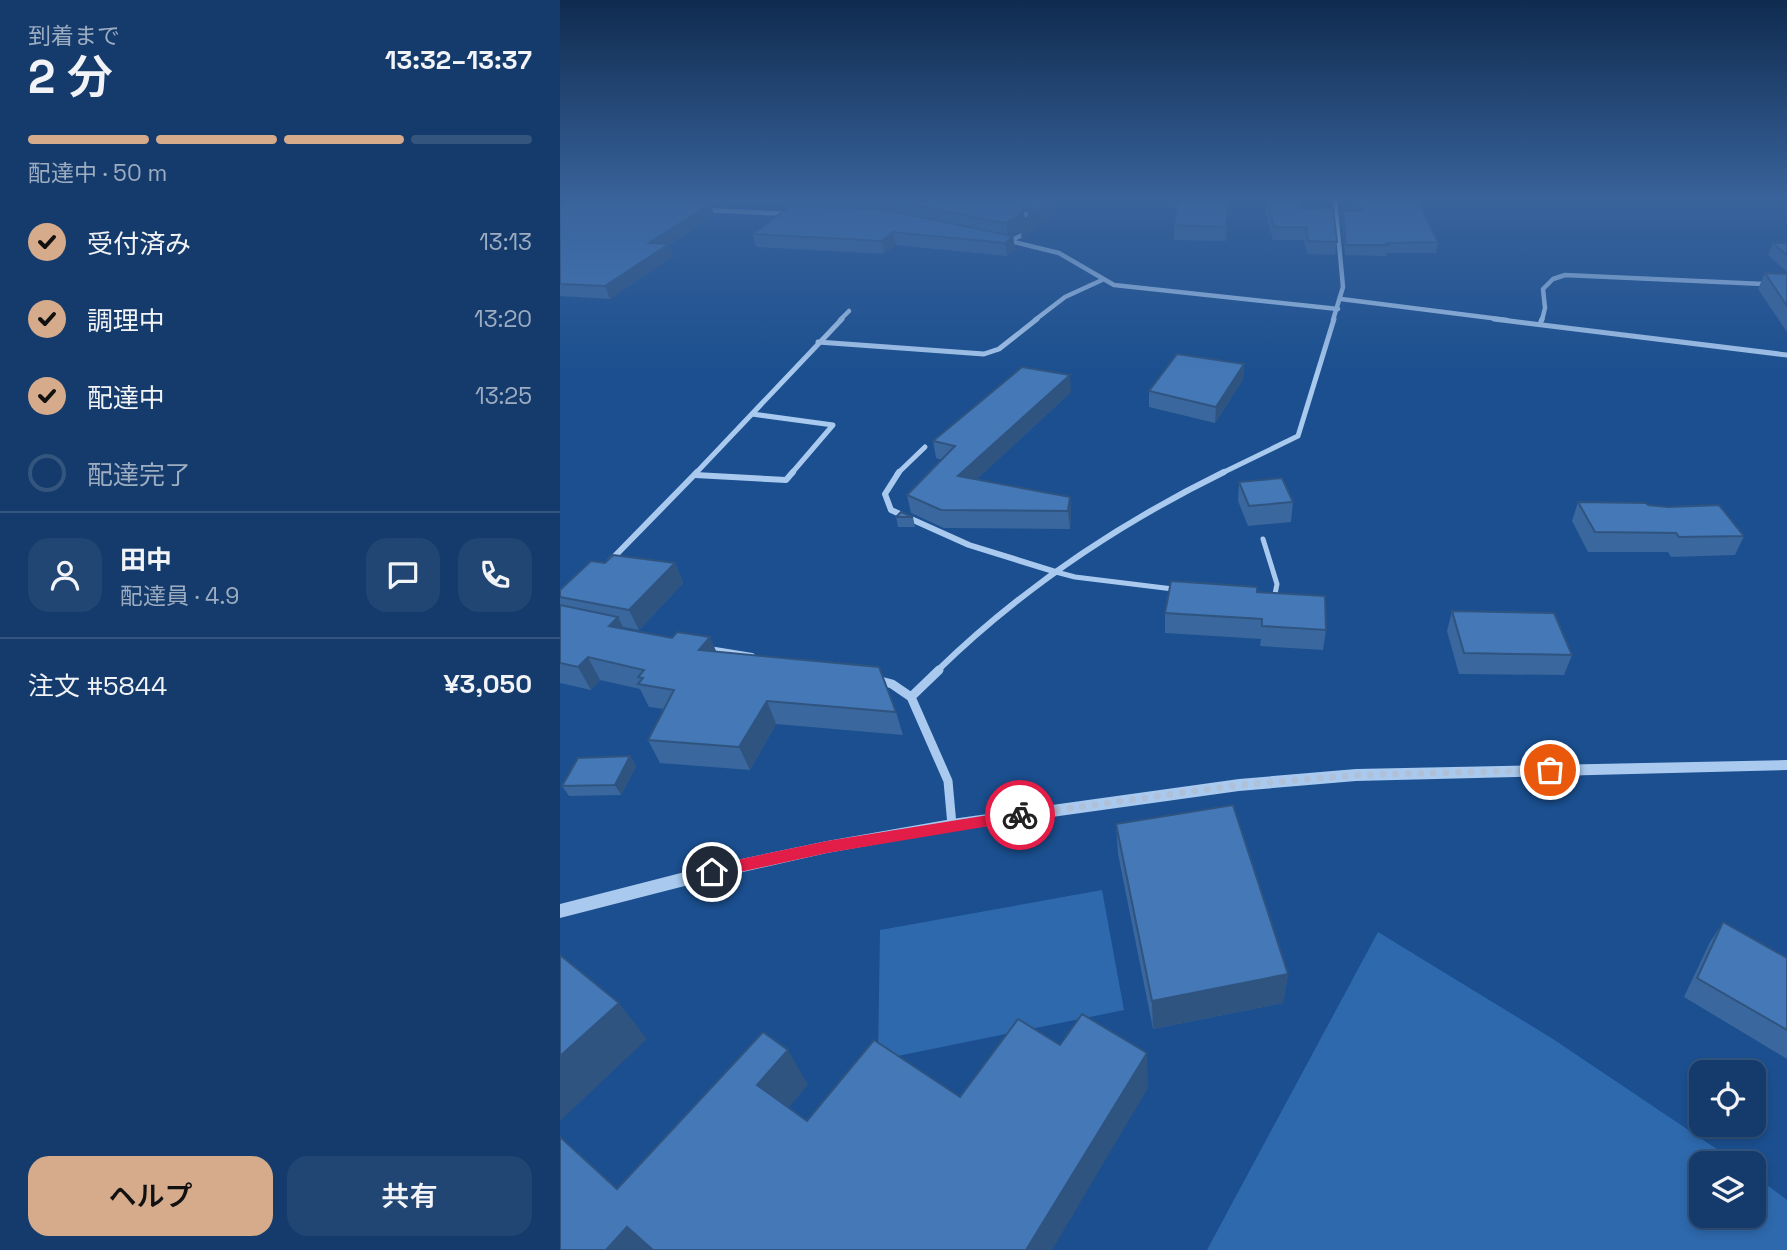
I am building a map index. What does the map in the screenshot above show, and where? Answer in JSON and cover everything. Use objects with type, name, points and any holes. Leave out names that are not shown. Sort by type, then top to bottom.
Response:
[{"type":"street","points":[[1067,258],[1114,285],[1338,309]]},
{"type":"street","points":[[911,696],[961,648],[1056,572],[1167,500],[1298,436],[1309,409],[1332,320],[1341,299],[1343,287],[1340,258]]},
{"type":"street","points":[[1540,324],[1544,318],[1543,288],[1548,280],[1565,275],[1787,285]]},
{"type":"street","points":[[818,342],[984,354],[999,349],[1065,297],[1102,280]]},
{"type":"street","points":[[1341,299],[1661,342],[1787,355]]},
{"type":"street","points":[[608,563],[849,311]]},
{"type":"street","points":[[695,475],[786,480],[834,425],[752,414]]},
{"type":"street","points":[[925,447],[897,474],[885,495],[891,510],[969,545],[1056,572]]},
{"type":"street","points":[[704,648],[766,659]]},
{"type":"street","points":[[870,679],[892,684],[911,696],[948,780],[952,825]]},
{"type":"street","points":[[560,911],[712,872],[952,825],[1239,785],[1356,775],[1787,765]]},
{"type":"lane","points":[[1262,599],[1274,598],[1277,584],[1263,539]]},
{"type":"lane","points":[[1056,572],[1074,577],[1181,590]]},
{"type":"shaded area","points":[[1102,890],[1124,1010],[878,1060],[880,930]]},
{"type":"shaded area","points":[[1378,932],[1553,1039],[1689,1130],[1689,1137],[1699,1137],[1720,1151],[1689,1151],[1689,1228],[1766,1228],[1766,1184],[1787,1200],[1787,1250],[1207,1250]]},
{"type":"building","points":[[560,258],[647,258],[605,286],[560,284]]},
{"type":"building","points":[[1765,273],[1787,274],[1787,306]]},
{"type":"building","points":[[1177,354],[1244,364],[1216,407],[1149,391]]},
{"type":"building","points":[[1022,367],[1070,375],[958,476],[1070,497],[1068,511],[941,510],[907,495],[955,446],[933,441]]},
{"type":"building","points":[[1282,478],[1293,502],[1249,506],[1239,482]]},
{"type":"building","points":[[1578,502],[1646,503],[1668,507],[1719,505],[1744,536],[1679,537],[1676,533],[1595,532]]},
{"type":"building","points":[[901,512],[913,517],[896,517]]},
{"type":"building","points":[[613,555],[675,563],[629,610],[560,597],[560,590],[591,561],[605,563]]},
{"type":"building","points":[[1171,581],[1257,587],[1257,592],[1325,596],[1326,630],[1262,626],[1262,619],[1165,613]]},
{"type":"building","points":[[560,605],[618,617],[609,626],[672,638],[677,632],[710,637],[699,650],[879,667],[896,712],[767,701],[739,747],[648,740],[674,690],[638,684],[643,678],[638,677],[644,670],[588,657],[578,667],[560,663]]},
{"type":"building","points":[[1452,611],[1554,613],[1572,655],[1464,653]]},
{"type":"building","points":[[630,756],[615,785],[562,786],[578,758]]},
{"type":"building","points":[[1233,805],[1288,974],[1152,1001],[1116,824]]},
{"type":"building","points":[[1723,922],[1787,958],[1787,1030],[1697,978]]},
{"type":"building","points":[[560,955],[619,1003],[560,1056]]},
{"type":"building","points":[[1082,1014],[1147,1053],[1026,1250],[653,1250],[627,1227],[606,1250],[560,1250],[560,1137],[617,1189],[763,1032],[788,1050],[757,1085],[807,1121],[874,1040],[960,1097],[1018,1019],[1060,1045]]},
{"type":"way so far","points":[[1020,815],[1239,785],[1356,775],[1550,770]]},
{"type":"route","points":[[712,872],[827,847],[1020,815]]}]
